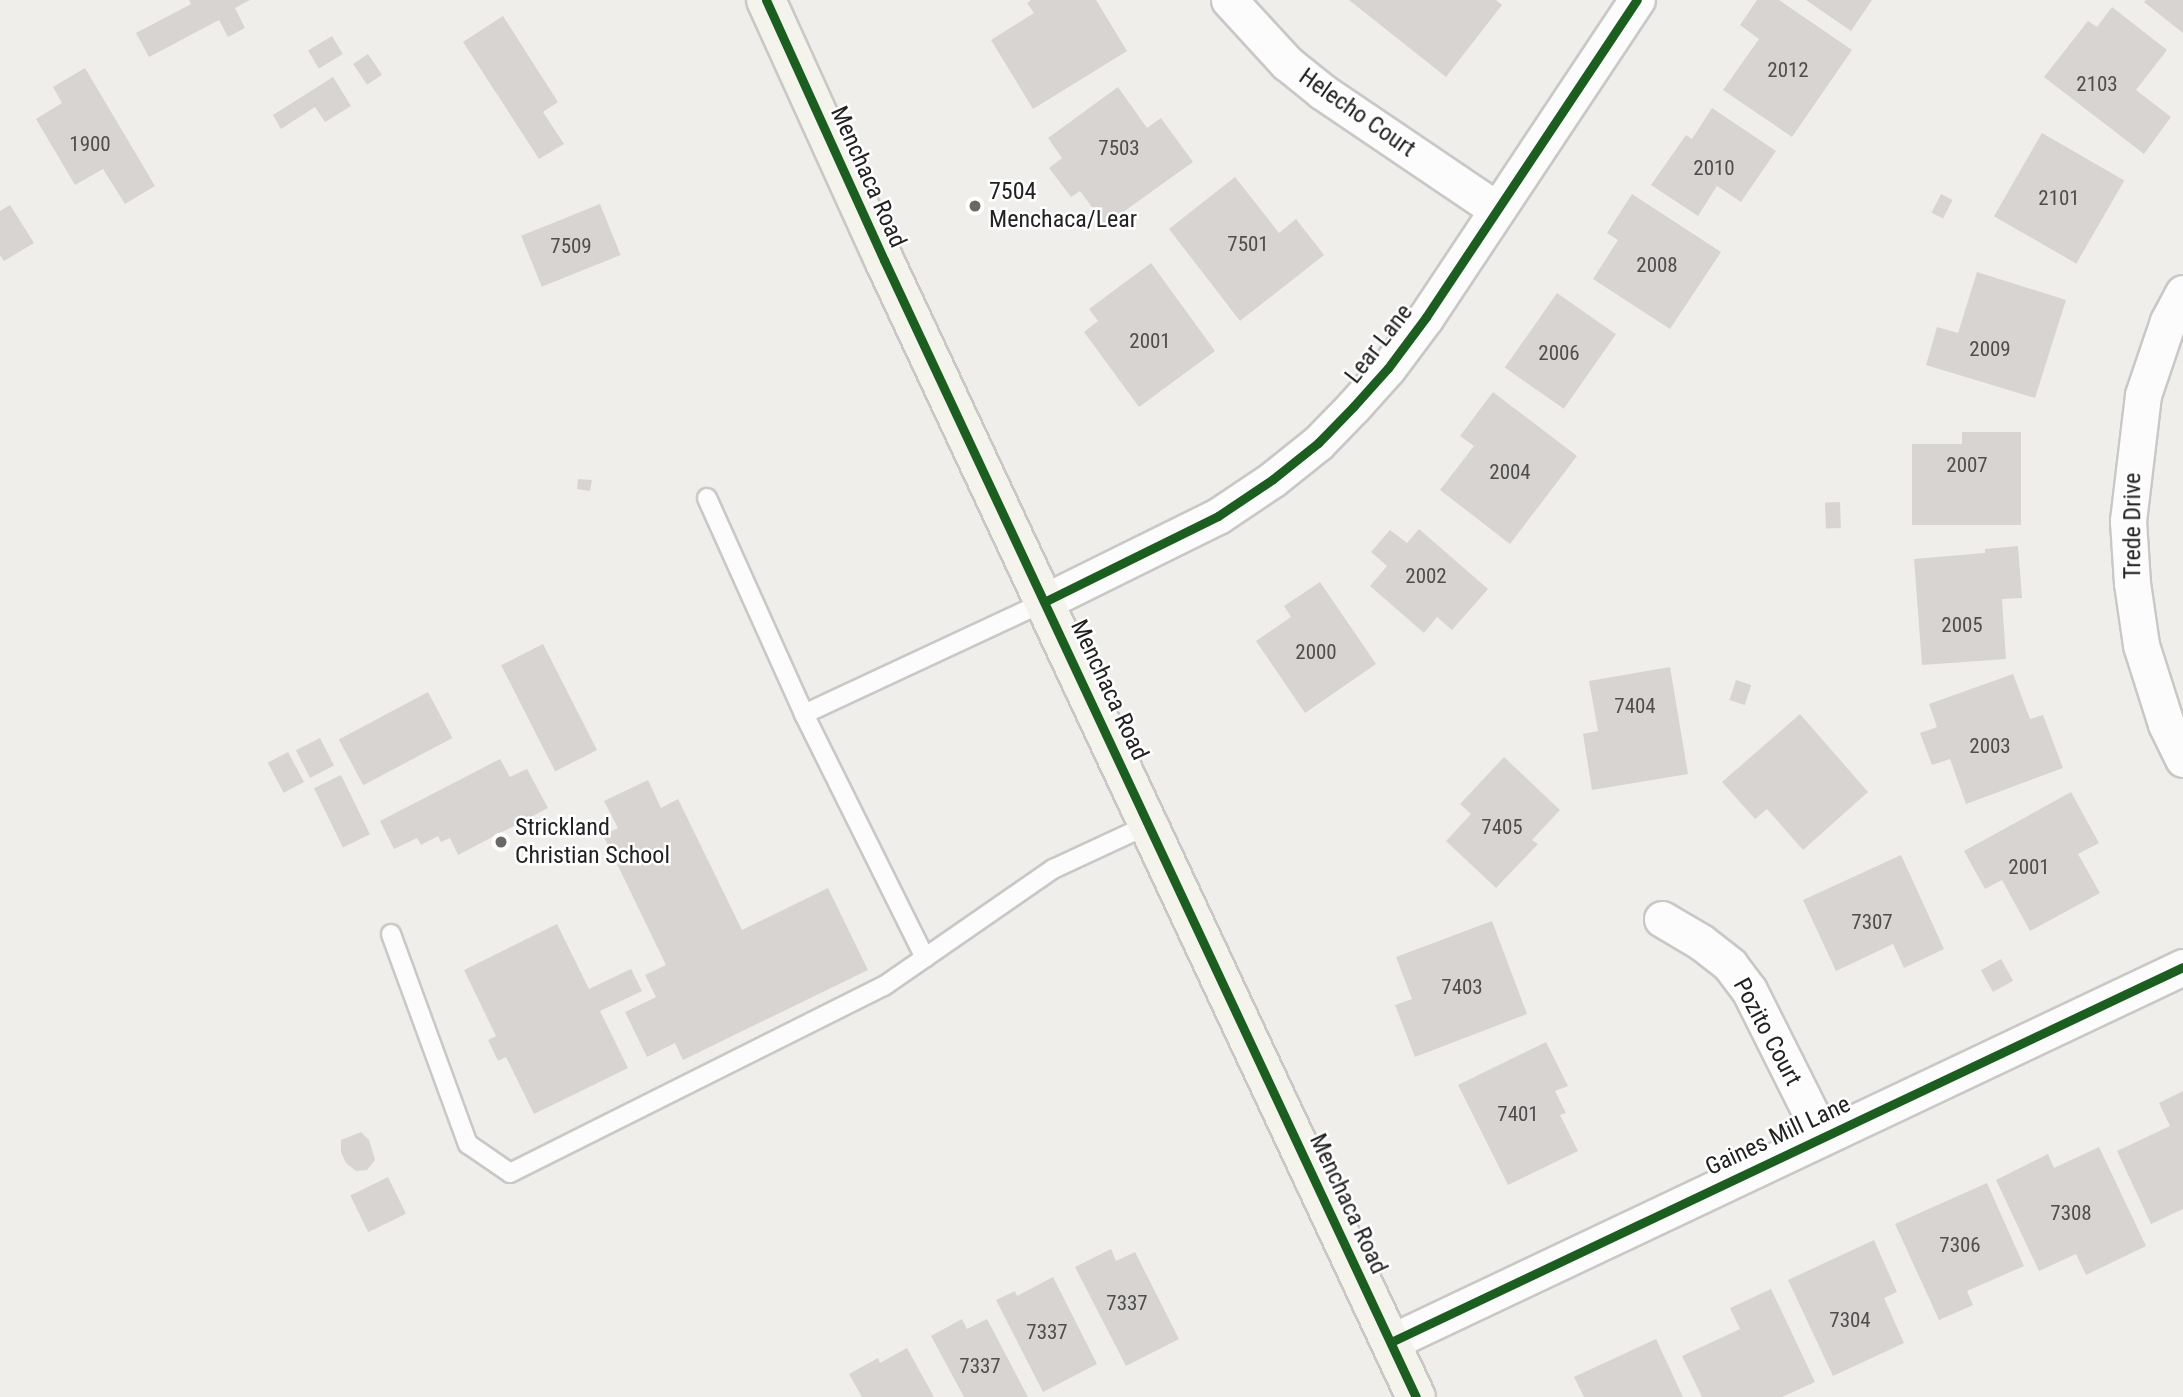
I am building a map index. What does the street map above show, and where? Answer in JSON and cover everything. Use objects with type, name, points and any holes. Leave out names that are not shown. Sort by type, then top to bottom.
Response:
[{"type":"main road","name":"Menchaca Road","points":[[766,0],[884,260],[1046,601],[1416,1397]]},
{"type":"street","name":"Helecho Court","points":[[1229,0],[1287,63],[1323,92],[1497,210]]},
{"type":"street","name":"Lear Lane","points":[[1046,601],[1218,516],[1273,480],[1318,443],[1388,368],[1637,0]]},
{"type":"street","name":"Trede Drive","points":[[2183,293],[2168,321],[2143,395],[2128,521],[2132,583],[2141,645],[2166,724],[2183,759]]},
{"type":"street","name":"Pozito Court","points":[[1662,919],[1701,942],[1730,965],[1749,990],[1822,1136]]},
{"type":"street","name":"Gaines Mill Lane","points":[[1391,1342],[2183,967]]},
{"type":"lane","points":[[707,498],[804,714],[925,958]]},
{"type":"lane","points":[[804,714],[1046,601]]},
{"type":"lane","points":[[391,934],[468,1144],[510,1172],[884,986],[1053,869],[1150,824]]},
{"type":"building","points":[[189,0],[250,0],[235,8],[245,28],[228,37],[219,20],[149,57],[136,33],[191,4]]},
{"type":"building","points":[[1031,0],[1096,0],[1127,51],[1033,109],[991,40],[1034,13],[1027,3]]},
{"type":"building","points":[[1349,0],[1496,0],[1502,5],[1446,77]]},
{"type":"building","points":[[1757,0],[1779,0],[1852,50],[1792,137],[1723,90],[1759,39],[1740,25]]},
{"type":"building","points":[[1806,0],[1872,0],[1851,31]]},
{"type":"building","points":[[2183,0],[2183,33],[2144,2]]},
{"type":"building","points":[[2112,7],[2167,50],[2136,90],[2171,117],[2144,154],[2044,77],[2088,21],[2097,27]]},
{"type":"building","points":[[503,16],[558,102],[543,112],[564,144],[539,159],[463,42]]},
{"type":"building","points":[[332,36],[343,54],[319,68],[308,50]]},
{"type":"building","points":[[368,54],[382,75],[367,85],[353,64]]},
{"type":"building","points":[[85,68],[155,186],[125,204],[103,169],[75,185],[36,119],[62,103],[53,87]]},
{"type":"building","points":[[333,77],[351,106],[325,122],[315,107],[281,129],[273,115]]},
{"type":"building","points":[[1118,87],[1147,128],[1161,118],[1193,162],[1105,225],[1080,191],[1071,197],[1049,168],[1062,158],[1048,138]]},
{"type":"building","points":[[1712,108],[1776,151],[1741,202],[1717,186],[1698,216],[1651,185],[1686,135],[1692,139]]},
{"type":"building","points":[[2042,133],[2124,180],[2076,264],[1994,216]]},
{"type":"building","points":[[1235,177],[1279,233],[1296,219],[1324,255],[1240,321],[1169,229]]},
{"type":"building","points":[[1632,194],[1721,252],[1670,329],[1593,279],[1618,240],[1607,233]]},
{"type":"building","points":[[1941,194],[1953,200],[1943,219],[1931,213]]},
{"type":"building","points":[[600,204],[621,255],[542,287],[521,236]]},
{"type":"building","points":[[10,205],[34,243],[4,261],[0,255],[0,211]]},
{"type":"building","points":[[1151,263],[1215,351],[1139,407],[1084,332],[1098,321],[1089,309]]},
{"type":"building","points":[[1977,272],[2066,300],[2035,398],[1926,365],[1937,327],[1958,333]]},
{"type":"building","points":[[1557,293],[1616,334],[1564,409],[1505,368]]},
{"type":"building","points":[[1493,392],[1577,456],[1510,544],[1440,490],[1474,446],[1460,436]]},
{"type":"building","points":[[1962,432],[2021,432],[2021,525],[1912,525],[1912,444],[1962,444]]},
{"type":"building","points":[[578,479],[592,480],[590,491],[577,489]]},
{"type":"building","points":[[1840,502],[1841,528],[1826,529],[1825,503]]},
{"type":"building","points":[[1419,529],[1488,589],[1452,630],[1437,617],[1424,633],[1370,586],[1387,566],[1371,552],[1390,530],[1407,543]]},
{"type":"building","points":[[2018,546],[2022,598],[2002,599],[2006,659],[1922,665],[1914,559],[1985,553],[1985,549]]},
{"type":"building","points":[[1320,582],[1376,664],[1305,713],[1256,641],[1291,617],[1284,606]]},
{"type":"building","points":[[543,644],[597,750],[555,771],[501,665]]},
{"type":"building","points":[[1670,667],[1688,774],[1592,790],[1583,734],[1598,731],[1589,681]]},
{"type":"building","points":[[2013,674],[2030,719],[2043,715],[2063,768],[1966,804],[1950,759],[1932,765],[1920,733],[1937,727],[1929,704]]},
{"type":"building","points":[[1736,680],[1751,685],[1745,705],[1730,700]]},
{"type":"building","points":[[428,692],[452,738],[363,785],[339,739]]},
{"type":"building","points":[[1800,714],[1868,792],[1803,850],[1767,809],[1755,819],[1722,782]]},
{"type":"building","points":[[320,738],[334,766],[310,778],[296,750]]},
{"type":"building","points":[[288,752],[304,782],[284,793],[268,763]]},
{"type":"building","points":[[1504,757],[1560,810],[1532,840],[1538,844],[1496,888],[1446,841],[1471,814],[1460,804]]},
{"type":"building","points":[[500,759],[510,777],[527,769],[548,808],[458,855],[450,838],[441,842],[438,836],[421,845],[417,838],[394,849],[380,821]]},
{"type":"building","points":[[341,775],[370,834],[343,847],[314,788]]},
{"type":"building","points":[[648,780],[661,808],[678,799],[742,930],[828,888],[868,970],[683,1060],[675,1043],[647,1057],[625,1012],[656,997],[645,975],[666,965],[603,835],[618,828],[604,801]]},
{"type":"building","points":[[2071,792],[2099,843],[2078,854],[2100,893],[2030,931],[2002,880],[1985,889],[1964,851]]},
{"type":"building","points":[[1901,855],[1944,949],[1904,968],[1893,944],[1836,971],[1803,900]]},
{"type":"building","points":[[1492,921],[1527,1014],[1415,1057],[1395,1005],[1412,999],[1396,957]]},
{"type":"building","points":[[557,924],[589,989],[631,969],[642,991],[600,1011],[628,1068],[534,1114],[506,1057],[498,1061],[488,1040],[496,1036],[464,970]]},
{"type":"building","points":[[2001,959],[2013,981],[1993,992],[1981,970]]},
{"type":"building","points":[[1546,1042],[1568,1086],[1555,1091],[1566,1113],[1560,1115],[1578,1151],[1508,1185],[1458,1085]]},
{"type":"building","points":[[2183,1091],[2183,1209],[2151,1224],[2117,1151],[2170,1126],[2159,1103]]},
{"type":"building","points":[[361,1132],[369,1140],[375,1160],[367,1170],[356,1171],[346,1163],[341,1152],[341,1140]]},
{"type":"building","points":[[2099,1147],[2146,1246],[2086,1275],[2076,1254],[2039,1271],[1996,1180],[2048,1154],[2054,1168]]},
{"type":"building","points":[[388,1177],[406,1214],[368,1232],[350,1195]]},
{"type":"building","points":[[1987,1183],[2024,1266],[1967,1291],[1973,1305],[1939,1320],[1895,1224]]},
{"type":"building","points":[[1874,1240],[1897,1292],[1884,1298],[1904,1343],[1833,1376],[1788,1280]]},
{"type":"building","points":[[1111,1249],[1116,1261],[1135,1252],[1179,1339],[1126,1366],[1075,1267]]},
{"type":"building","points":[[1053,1277],[1097,1364],[1043,1392],[996,1300],[1015,1291],[1017,1296]]},
{"type":"building","points":[[1771,1289],[1815,1382],[1782,1397],[1702,1397],[1682,1356],[1740,1329],[1730,1308]]},
{"type":"building","points":[[962,1319],[967,1329],[987,1319],[1028,1397],[964,1397],[931,1336]]},
{"type":"building","points":[[1656,1339],[1683,1397],[1584,1397],[1574,1377]]},
{"type":"building","points":[[907,1348],[934,1397],[862,1397],[849,1374],[878,1358],[880,1363]]},
{"type":"cycle path","points":[[766,0],[884,260],[1416,1397]]},
{"type":"cycle path","points":[[1046,601],[1218,516],[1273,479],[1318,443],[1388,368],[1426,317],[1637,0]]},
{"type":"cycle path","points":[[1391,1342],[2183,967]]},
{"type":"place","name":"7504 Menchaca/Lear","points":[[975,206]]},
{"type":"place","name":"Strickland Christian School","points":[[501,842]]}]
